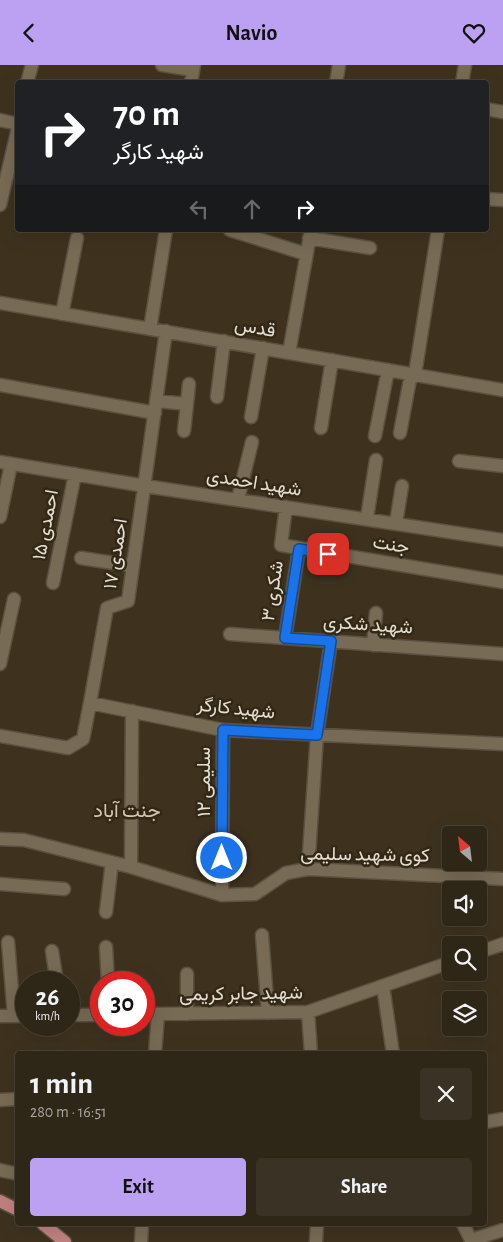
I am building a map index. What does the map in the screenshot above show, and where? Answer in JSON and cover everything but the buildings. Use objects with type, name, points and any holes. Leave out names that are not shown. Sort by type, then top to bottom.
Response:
[{"type":"main road","points":[[0,1201],[15,1208]]},
{"type":"main road","points":[[45,1226],[54,1237],[64,1242]]},
{"type":"street","points":[[28,80],[32,65]]},
{"type":"street","points":[[162,65],[193,73]]},
{"type":"street","points":[[336,80],[339,65]]},
{"type":"street","points":[[462,80],[465,65]]},
{"type":"street","points":[[489,110],[503,112]]},
{"type":"street","points":[[0,120],[15,123]]},
{"type":"street","points":[[0,205],[13,168],[15,152]]},
{"type":"street","points":[[489,199],[503,200]]},
{"type":"street","points":[[150,329],[166,232]]},
{"type":"street","points":[[240,232],[306,254]]},
{"type":"street","points":[[400,433],[413,374],[438,232]]},
{"type":"street","points":[[289,353],[310,234],[370,248]]},
{"type":"street","points":[[62,314],[76,239]]},
{"type":"street","name":"قدس","points":[[0,303],[503,390]]},
{"type":"street","name":"احمدی ۱۷","points":[[90,703],[108,608],[128,601],[146,487],[166,331]]},
{"type":"street","points":[[217,397],[224,341]]},
{"type":"street","points":[[251,417],[263,348]]},
{"type":"street","points":[[321,428],[332,360]]},
{"type":"street","points":[[375,436],[388,370]]},
{"type":"street","points":[[184,431],[189,384]]},
{"type":"street","points":[[0,385],[156,407],[187,404]]},
{"type":"street","points":[[238,499],[252,442]]},
{"type":"street","points":[[367,518],[376,460]]},
{"type":"street","points":[[459,461],[503,466]]},
{"type":"street","points":[[0,517],[6,463]]},
{"type":"street","name":"شهید احمدی","points":[[6,463],[146,487],[367,518],[503,540]]},
{"type":"street","name":"احمدی ۱۵","points":[[53,583],[75,474]]},
{"type":"street","points":[[396,523],[402,486]]},
{"type":"street","name":"جنت","points":[[286,507],[280,545],[503,582]]},
{"type":"street","name":"شکری ۳","points":[[285,638],[299,549]]},
{"type":"street","points":[[81,558],[134,565]]},
{"type":"street","points":[[0,664],[4,628],[14,599]]},
{"type":"street","points":[[373,645],[376,613]]},
{"type":"street","name":"شهید شکری","points":[[230,634],[503,654]]},
{"type":"street","points":[[308,869],[317,735],[331,641]]},
{"type":"street","points":[[0,736],[68,748],[83,739],[90,703]]},
{"type":"street","name":"شهید کارگر","points":[[90,703],[223,730],[503,744]]},
{"type":"street","points":[[131,867],[132,711]]},
{"type":"street","name":"سلیمی ۱۲","points":[[222,895],[223,730]]},
{"type":"street","name":"کوی شهید سلیمی","points":[[0,839],[24,840],[112,862],[222,895],[255,894],[286,873],[308,869],[503,879]]},
{"type":"street","points":[[106,912],[112,862]]},
{"type":"street","points":[[0,884],[64,889]]},
{"type":"street","points":[[262,935],[268,1013]]},
{"type":"street","points":[[8,942],[15,985]]},
{"type":"street","points":[[487,949],[503,943]]},
{"type":"street","points":[[106,947],[107,971]]},
{"type":"street","points":[[52,951],[55,971]]},
{"type":"street","name":"شهید جابر کریمی","points":[[158,1014],[308,1012],[442,965]]},
{"type":"street","points":[[187,974],[187,1014]]},
{"type":"street","points":[[383,986],[393,1051]]},
{"type":"street","points":[[308,1012],[311,1051]]},
{"type":"street","points":[[155,1051],[158,1014]]},
{"type":"street","points":[[0,1016],[15,1016]]},
{"type":"street","points":[[0,1100],[15,1099]]},
{"type":"street","points":[[487,1122],[503,1119]]},
{"type":"street","points":[[0,1170],[15,1174]]},
{"type":"street","points":[[141,1242],[142,1226]]},
{"type":"street","points":[[316,1242],[317,1226]]},
{"type":"street","points":[[464,1226],[471,1240],[503,1230]]},
{"type":"district","name":"جنت آباد","points":[[127,811]]},
{"type":"route","points":[[222,858],[223,730],[317,735],[331,641],[285,638],[299,549],[328,554]]}]
